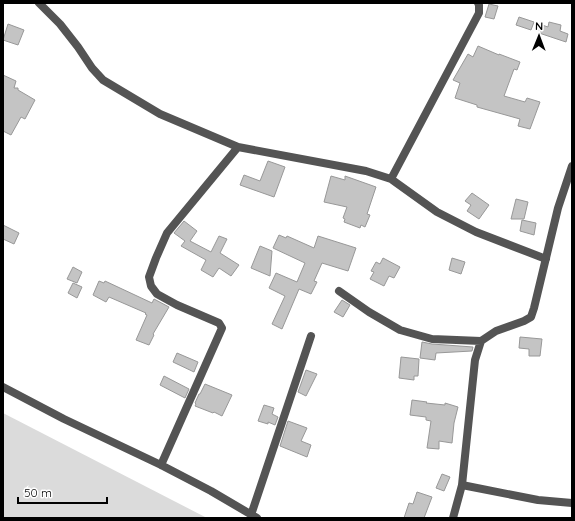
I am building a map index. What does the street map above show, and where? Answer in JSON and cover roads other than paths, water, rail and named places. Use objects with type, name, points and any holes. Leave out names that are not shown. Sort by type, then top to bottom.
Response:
[{"type":"street","points":[[39,3],[60,24],[78,46],[92,68],[103,80],[160,114],[238,147],[366,171],[391,179],[437,212],[476,232],[546,259]]},
{"type":"street","points":[[391,179],[479,12],[478,3]]},
{"type":"street","points":[[161,465],[222,328],[219,323],[157,294],[151,286],[149,277],[167,233],[238,147]]},
{"type":"street","points":[[339,292],[400,330],[432,339],[481,341],[496,331],[524,321],[531,317],[534,308],[558,208],[572,166]]},
{"type":"street","points":[[3,387],[64,419],[161,465],[211,491],[254,516],[311,336]]},
{"type":"street","points":[[453,518],[462,485],[475,360],[481,341]]},
{"type":"street","points":[[462,485],[538,500],[572,504]]}]
